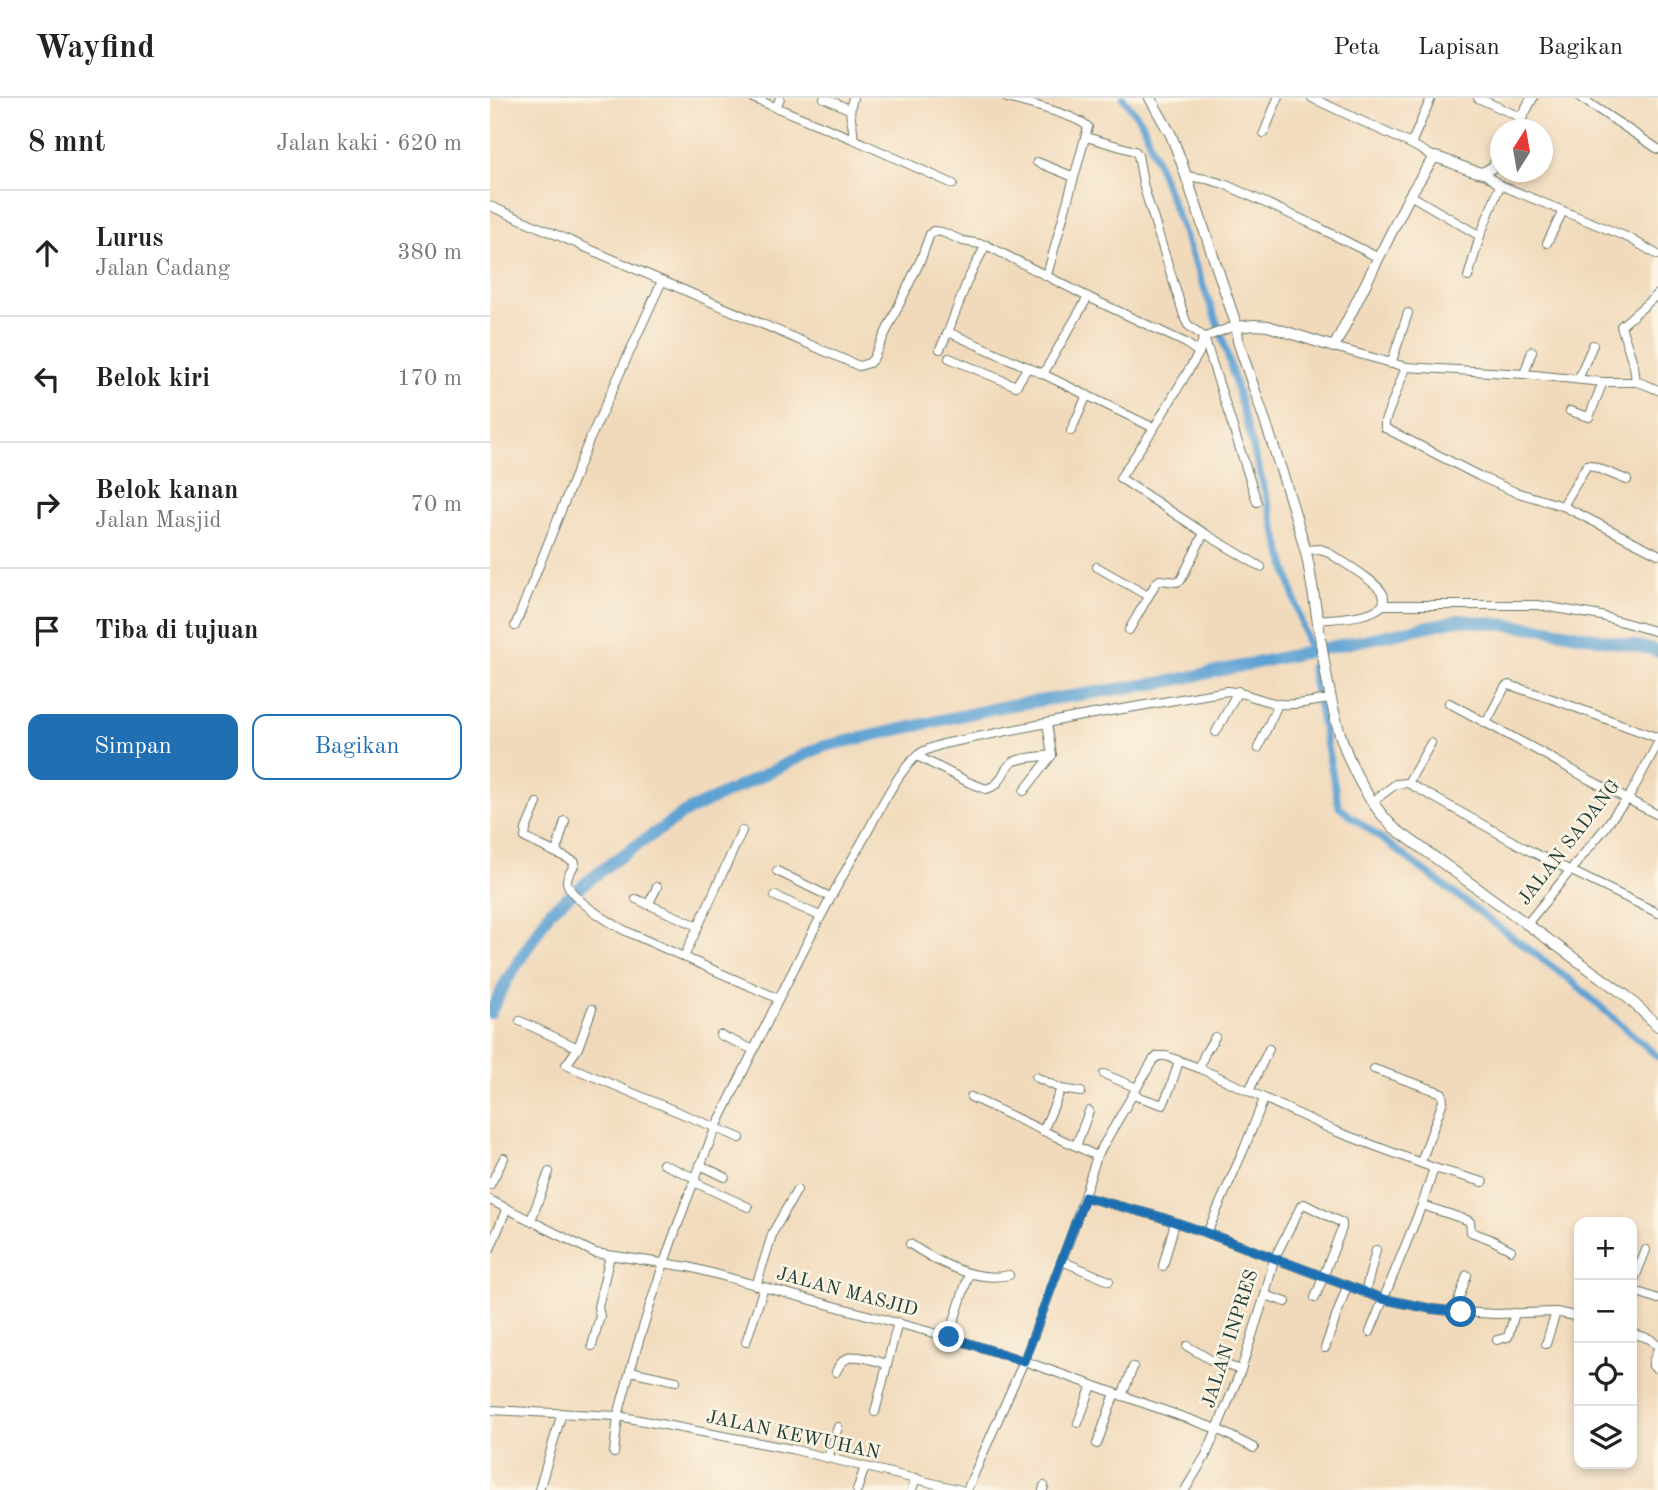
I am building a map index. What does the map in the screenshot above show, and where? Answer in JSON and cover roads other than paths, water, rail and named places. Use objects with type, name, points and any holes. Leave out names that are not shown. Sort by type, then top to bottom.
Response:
[{"type":"street","points":[[753,98],[954,184]]},
{"type":"street","points":[[776,108],[780,98]]},
{"type":"street","points":[[824,98],[849,109]]},
{"type":"street","points":[[853,98],[849,115],[854,132],[853,139]]},
{"type":"street","points":[[1007,98],[1083,122],[1088,129],[1046,275]]},
{"type":"street","points":[[1150,98],[1171,135],[1186,176],[1233,328],[1312,550],[1327,700],[1359,781],[1380,814],[1409,841],[1625,995],[1658,1026]]},
{"type":"street","points":[[1264,134],[1278,98]]},
{"type":"street","points":[[1312,98],[1434,157],[1483,173],[1500,185],[1629,238],[1658,255]]},
{"type":"street","points":[[1411,144],[1431,98]]},
{"type":"street","points":[[1478,98],[1522,118],[1532,98]]},
{"type":"street","points":[[1581,98],[1658,149]]},
{"type":"street","points":[[1086,137],[1136,153],[1143,188],[1185,319],[1188,325],[1204,337],[1257,502]]},
{"type":"street","points":[[1334,346],[1377,257],[1434,157]]},
{"type":"street","points":[[1037,162],[1074,177]]},
{"type":"street","points":[[1483,173],[1490,169]]},
{"type":"street","points":[[1186,176],[1224,184],[1377,257]]},
{"type":"street","points":[[1468,277],[1480,236],[1500,185]]},
{"type":"street","points":[[1410,195],[1480,236]]},
{"type":"street","points":[[490,206],[859,366],[873,359],[933,231],[963,241],[986,244],[1087,297],[1186,343],[1199,353]]},
{"type":"street","points":[[1547,243],[1563,211]]},
{"type":"street","points":[[940,349],[968,279],[986,244]]},
{"type":"street","points":[[515,626],[588,443],[662,281]]},
{"type":"street","points":[[1636,382],[1634,366],[1621,326],[1658,294]]},
{"type":"street","points":[[1043,373],[1087,297]]},
{"type":"street","points":[[1391,364],[1408,313]]},
{"type":"street","points":[[1186,343],[1233,328],[1268,326],[1406,367],[1603,382],[1636,382],[1658,390]]},
{"type":"street","points":[[948,331],[1043,373],[1154,428]]},
{"type":"street","points":[[1204,337],[1199,353],[1120,478],[1261,567]]},
{"type":"street","points":[[1578,379],[1593,345]]},
{"type":"street","points":[[1524,374],[1532,351]]},
{"type":"street","points":[[949,358],[1016,386],[1028,367]]},
{"type":"street","points":[[1406,367],[1385,421],[1385,428],[1479,476],[1515,492],[1563,506],[1658,554]]},
{"type":"street","points":[[1570,411],[1589,417],[1603,382]]},
{"type":"street","points":[[1071,431],[1087,395]]},
{"type":"street","points":[[1563,506],[1587,465],[1627,480]]},
{"type":"street","points":[[1129,630],[1156,583],[1160,580],[1181,580],[1204,533]]},
{"type":"street","points":[[1312,550],[1326,551],[1372,582],[1384,596],[1383,605],[1378,610],[1362,615],[1318,620]]},
{"type":"street","points":[[1097,567],[1148,596]]},
{"type":"street","points":[[1383,605],[1538,605],[1601,616],[1658,632]]},
{"type":"street","points":[[1486,723],[1504,687],[1509,685],[1658,740]]},
{"type":"street","points":[[614,1453],[618,1416],[630,1371],[664,1264],[716,1127],[830,897],[886,798],[917,756],[943,744],[1227,691],[1238,691],[1278,704],[1327,700]]},
{"type":"street","points":[[1216,732],[1238,691]]},
{"type":"street","points":[[1449,703],[1658,815]]},
{"type":"street","points":[[1258,748],[1278,704]]},
{"type":"street","points":[[1024,791],[1052,755],[1048,723]]},
{"type":"street","name":"JALAN SADANG","points":[[1525,925],[1628,799],[1658,740]]},
{"type":"street","points":[[1408,783],[1431,743]]},
{"type":"street","points":[[917,756],[986,789],[997,784],[1014,761],[1052,755]]},
{"type":"street","points":[[1372,802],[1396,784],[1408,783],[1532,852],[1658,913]]},
{"type":"street","points":[[537,803],[524,838],[576,864],[567,882],[576,896],[594,912],[612,924],[779,999]]},
{"type":"street","points":[[556,852],[565,821]]},
{"type":"street","points":[[684,957],[741,831]]},
{"type":"street","points":[[776,871],[830,897]]},
{"type":"street","points":[[648,905],[657,887]]},
{"type":"street","points":[[775,896],[820,916]]},
{"type":"street","points":[[636,899],[698,926]]},
{"type":"street","points":[[592,1009],[578,1048],[566,1065],[740,1138]]},
{"type":"street","points":[[520,1021],[578,1048]]},
{"type":"street","points":[[720,1035],[754,1050]]},
{"type":"street","points":[[1199,1068],[1215,1037]]},
{"type":"street","points":[[1249,1091],[1269,1049]]},
{"type":"street","points":[[967,1490],[1024,1361],[1085,1197],[1097,1156],[1158,1056],[1166,1056],[1199,1068],[1335,1131],[1483,1182]]},
{"type":"street","points":[[1104,1074],[1163,1105],[1179,1061]]},
{"type":"street","points":[[1374,1069],[1442,1093],[1443,1101],[1421,1162]]},
{"type":"street","points":[[1036,1077],[1061,1089],[1081,1092]]},
{"type":"street","points":[[1043,1131],[1061,1089]]},
{"type":"street","points":[[971,1097],[1097,1156]]},
{"type":"street","points":[[1207,1233],[1264,1099]]},
{"type":"street","points":[[1076,1146],[1089,1111]]},
{"type":"street","points":[[490,1185],[504,1158]]},
{"type":"street","points":[[663,1164],[748,1207]]},
{"type":"street","points":[[700,1165],[725,1177]]},
{"type":"street","points":[[1370,1332],[1422,1205],[1434,1167]]},
{"type":"street","points":[[531,1220],[549,1172]]},
{"type":"street","points":[[746,1342],[774,1232],[797,1190]]},
{"type":"street","points":[[1085,1197],[1175,1222],[1383,1299],[1432,1309],[1496,1314],[1556,1311],[1574,1316]]},
{"type":"street","name":"JALAN MASJID","points":[[490,1200],[587,1250],[610,1256],[689,1267],[949,1337],[1217,1429],[1254,1448]]},
{"type":"street","name":"JALAN INPRES","points":[[1185,1490],[1206,1455],[1241,1370],[1274,1259],[1301,1206],[1305,1204],[1342,1223],[1323,1276]]},
{"type":"street","points":[[1422,1205],[1467,1220],[1470,1222],[1471,1232],[1511,1250]]},
{"type":"street","points":[[490,1249],[506,1210]]},
{"type":"street","points":[[1163,1266],[1175,1222]]},
{"type":"street","points":[[910,1244],[929,1256],[970,1274],[999,1277],[1009,1275]]},
{"type":"street","points":[[1365,1293],[1377,1250]]},
{"type":"street","points":[[1635,1280],[1646,1250]]},
{"type":"street","points":[[592,1346],[610,1256]]},
{"type":"street","points":[[1062,1261],[1109,1281]]},
{"type":"street","points":[[949,1337],[970,1274]]},
{"type":"street","points":[[1455,1311],[1467,1275]]},
{"type":"street","points":[[1315,1298],[1323,1276]]},
{"type":"street","points":[[1325,1348],[1347,1286]]},
{"type":"street","points":[[1637,1290],[1658,1299]]},
{"type":"street","points":[[1265,1295],[1286,1302]]},
{"type":"street","points":[[1546,1345],[1556,1311]]},
{"type":"street","points":[[1497,1340],[1508,1337],[1515,1312]]},
{"type":"street","points":[[875,1412],[898,1322]]},
{"type":"street","points":[[1637,1335],[1650,1339],[1658,1348],[1653,1362],[1653,1366],[1658,1369]]},
{"type":"street","points":[[1187,1346],[1211,1360],[1241,1370]]},
{"type":"street","points":[[836,1372],[843,1359],[856,1356],[887,1364]]},
{"type":"street","points":[[1097,1444],[1133,1367]]},
{"type":"street","points":[[630,1371],[676,1381]]},
{"type":"street","points":[[1078,1423],[1092,1385]]},
{"type":"street","name":"JALAN KEWUHAN","points":[[490,1410],[618,1416],[791,1449],[961,1490]]},
{"type":"street","points":[[539,1490],[562,1413]]},
{"type":"street","points":[[828,1458],[838,1427]]},
{"type":"street","points":[[857,1490],[866,1467]]},
{"type":"street","points":[[912,1490],[916,1479]]},
{"type":"waterway","points":[[1123,98],[1142,122],[1222,336],[1307,643]]},
{"type":"waterway","points":[[490,1013],[507,980],[551,910],[611,863],[684,813],[821,747],[1005,706],[1171,681],[1458,620],[1547,629],[1658,652]]},
{"type":"waterway","points":[[1311,667],[1339,807],[1570,980],[1658,1057]]}]
